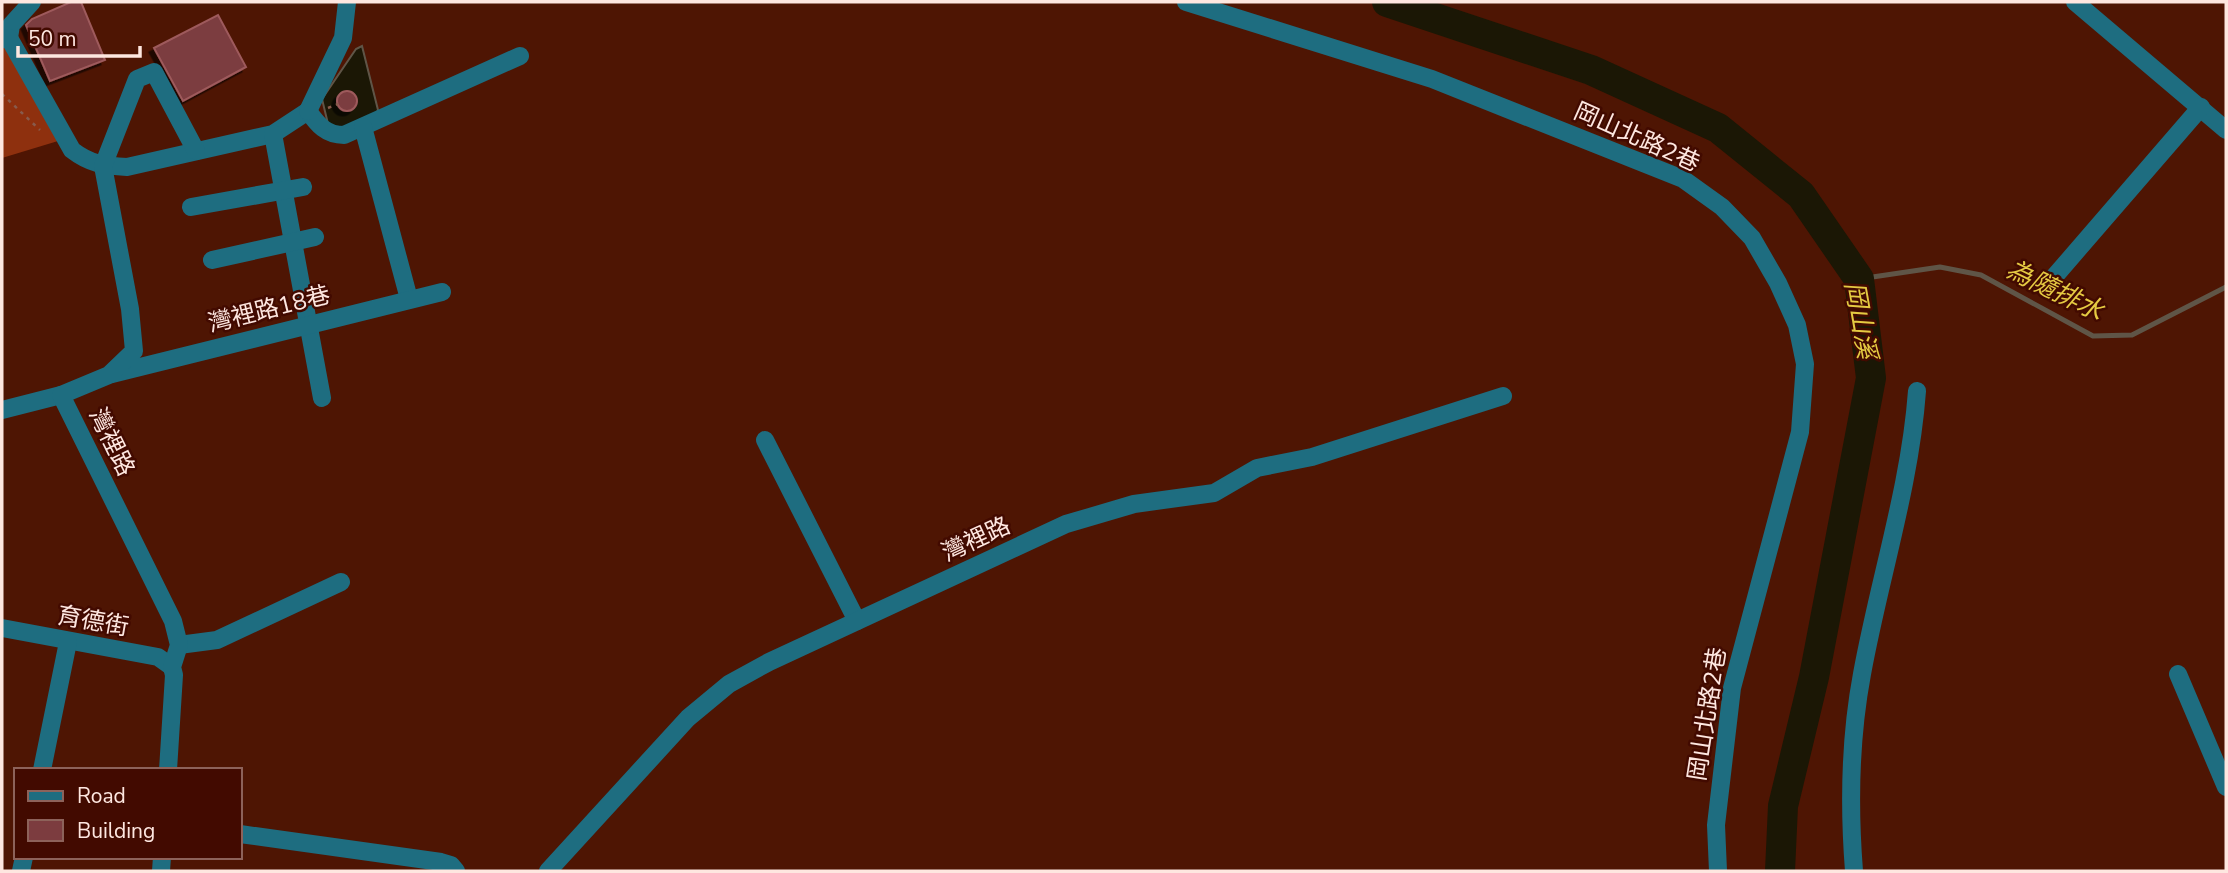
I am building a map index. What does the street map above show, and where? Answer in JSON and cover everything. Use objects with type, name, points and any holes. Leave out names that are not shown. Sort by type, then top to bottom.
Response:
[{"type":"street","points":[[32,2],[11,25],[5,38],[72,150],[87,161],[103,166],[127,167],[273,134],[308,111],[343,38],[347,2]]},
{"type":"street","name":"岡山北路2巷","points":[[1186,2],[1432,79],[1684,180],[1722,207],[1752,238],[1797,325],[1805,364],[1800,432],[1732,688],[1716,825],[1718,871]]},
{"type":"street","points":[[2075,2],[2226,130]]},
{"type":"street","points":[[308,111],[318,125],[332,135],[344,135],[520,56]]},
{"type":"street","points":[[103,166],[137,79],[154,72],[196,151]]},
{"type":"street","points":[[2048,284],[2201,107]]},
{"type":"street","points":[[363,128],[409,299]]},
{"type":"street","points":[[273,134],[322,398]]},
{"type":"street","name":"灣裡路","points":[[103,166],[135,340],[134,351],[109,375],[61,395],[173,621],[178,645]]},
{"type":"street","points":[[191,207],[303,187]]},
{"type":"street","points":[[212,260],[316,237]]},
{"type":"street","name":"灣裡路18巷","points":[[109,375],[442,292]]},
{"type":"street","points":[[1854,871],[1849,813],[1861,678],[1903,494],[1914,433],[1917,391]]},
{"type":"street","points":[[2,410],[61,395]]},
{"type":"street","name":"灣裡路","points":[[548,871],[688,718],[729,684],[1066,524],[1102,511],[1214,493],[1257,468],[1312,457],[1503,396]]},
{"type":"street","points":[[765,440],[857,621]]},
{"type":"street","points":[[168,768],[174,675],[172,667],[178,645],[217,640],[341,582]]},
{"type":"street","name":"育德街","points":[[2,628],[158,657],[172,667]]},
{"type":"street","points":[[42,768],[68,642]]},
{"type":"street","points":[[2178,674],[2226,787]]},
{"type":"street","points":[[242,834],[441,862],[451,865],[456,871]]},
{"type":"path","points":[[2,94],[43,132],[58,125]]},
{"type":"shaded area","points":[[362,46],[378,110],[374,118],[336,132],[329,128],[322,99],[356,49]]},
{"type":"shaded area","points":[[5,47],[58,141],[2,158],[2,48]]},
{"type":"building","points":[[71,2],[81,2],[105,60],[50,81],[26,25],[32,19]]},
{"type":"building","points":[[218,15],[246,67],[183,101],[154,48]]},
{"type":"building","points":[[347,91],[354,94],[357,101],[354,108],[347,111],[340,108],[337,101],[340,94]]},
{"type":"waterway","name":"岡山溪","points":[[1387,2],[1591,70],[1718,128],[1801,195],[1859,279],[1871,378],[1814,677],[1783,806],[1780,871]]},
{"type":"waterway","name":"為隨排水","points":[[1859,279],[1940,267],[1981,275],[2093,336],[2132,335],[2226,287]]}]
